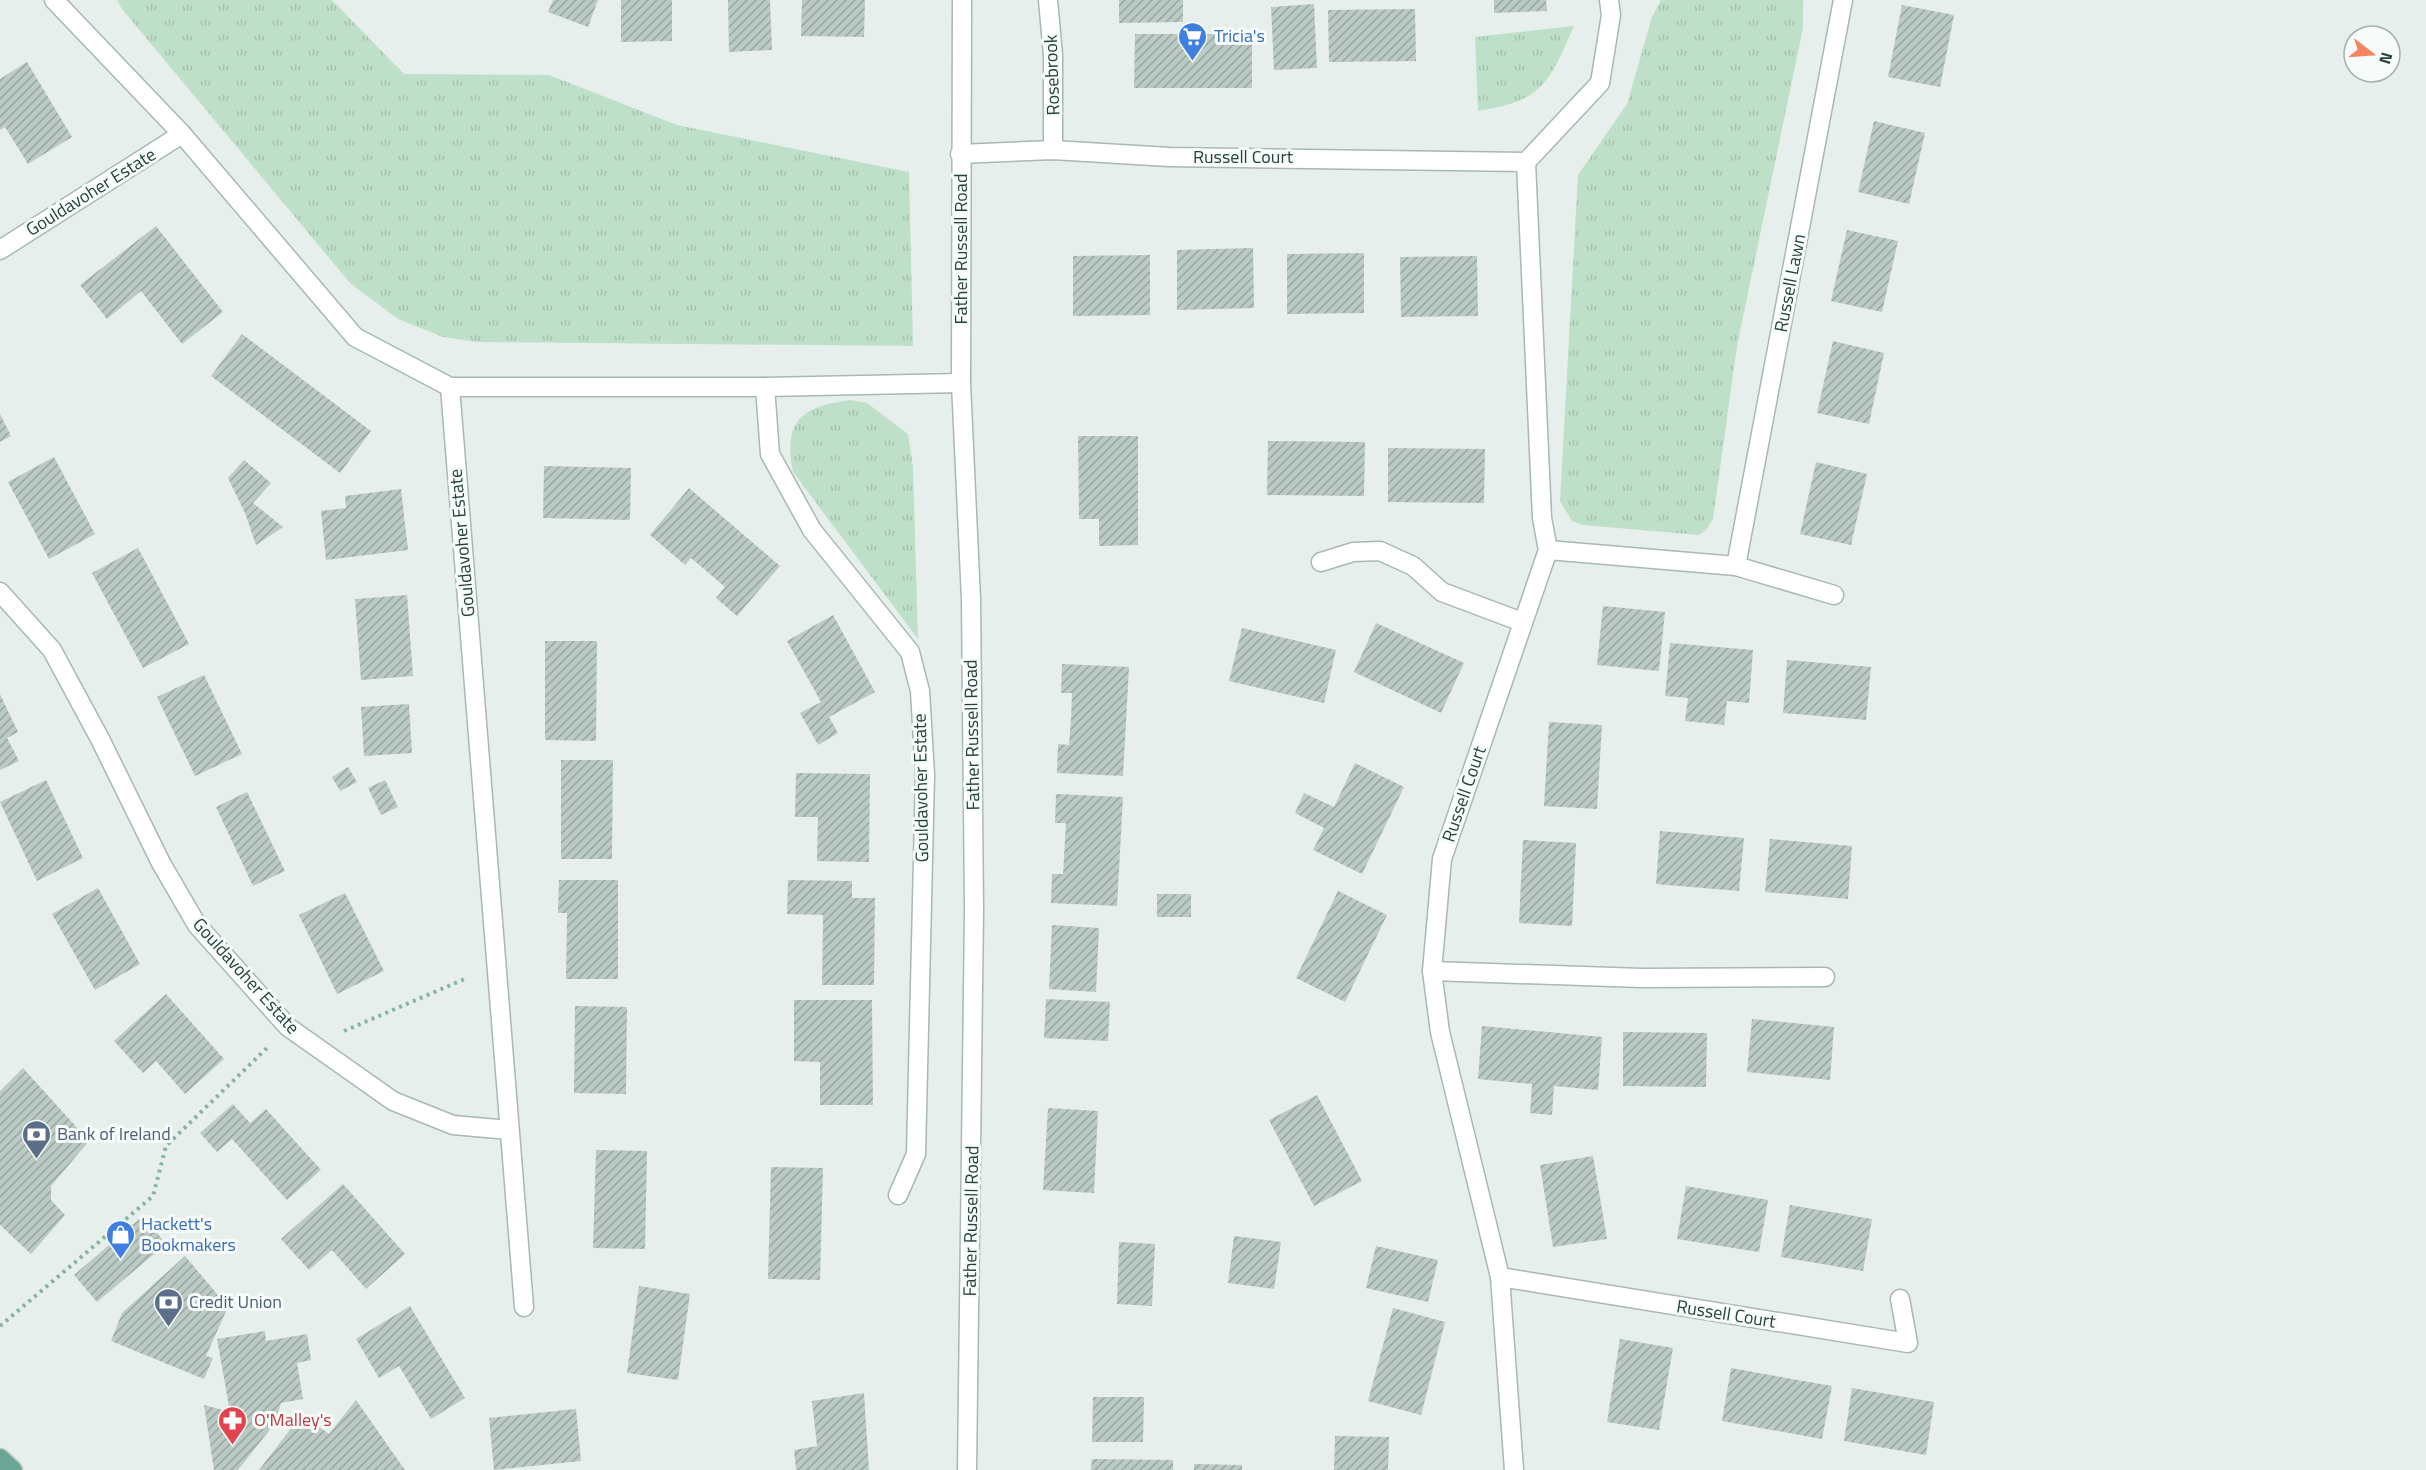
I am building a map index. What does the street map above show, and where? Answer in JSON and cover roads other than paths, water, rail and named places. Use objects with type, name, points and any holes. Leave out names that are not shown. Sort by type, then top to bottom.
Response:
[{"type":"main road","points":[[0,1458],[13,1470]]},
{"type":"street","points":[[54,0],[182,134],[355,337],[450,387],[765,387],[961,383]]},
{"type":"street","name":"Father Russell Road","points":[[962,0],[961,383],[971,599],[974,910],[966,1470]]},
{"type":"street","name":"Rosebrook","points":[[1048,0],[1053,55],[1053,150]]},
{"type":"street","points":[[1610,0],[1611,15],[1600,83],[1526,162],[1542,518],[1548,550],[1736,566],[1834,595]]},
{"type":"street","name":"Russell Lawn","points":[[1736,566],[1843,0]]},
{"type":"street","name":"Gouldavoher Estate","points":[[0,250],[182,134]]},
{"type":"street","name":"Russell Court","points":[[960,153],[1053,150],[1169,157],[1526,162]]},
{"type":"street","name":"Gouldavoher Estate","points":[[450,387],[524,1307]]},
{"type":"street","name":"Gouldavoher Estate","points":[[765,387],[770,454],[812,530],[910,652],[920,692],[925,776],[915,1154],[898,1195]]},
{"type":"street","name":"Russell Court","points":[[1514,1470],[1500,1277],[1440,1032],[1432,971],[1442,859],[1548,550]]},
{"type":"street","points":[[1321,562],[1353,552],[1380,551],[1413,566],[1442,592],[1522,622]]},
{"type":"street","name":"Gouldavoher Estate","points":[[0,592],[52,650],[100,739],[161,863],[197,925],[288,1028],[393,1101],[453,1125],[509,1130]]},
{"type":"street","points":[[1432,971],[1642,978],[1825,977]]},
{"type":"street","name":"Russell Court","points":[[1500,1277],[1908,1343],[1900,1299]]},
{"type":"place","name":"Tricia's","points":[[1193,62]]},
{"type":"place","name":"Bank of Ireland","points":[[36,1160]]},
{"type":"place","name":"Hackett's Bookmakers","points":[[120,1260]]},
{"type":"place","name":"Credit Union","points":[[168,1328]]},
{"type":"place","name":"O'Malley's","points":[[233,1446]]}]
